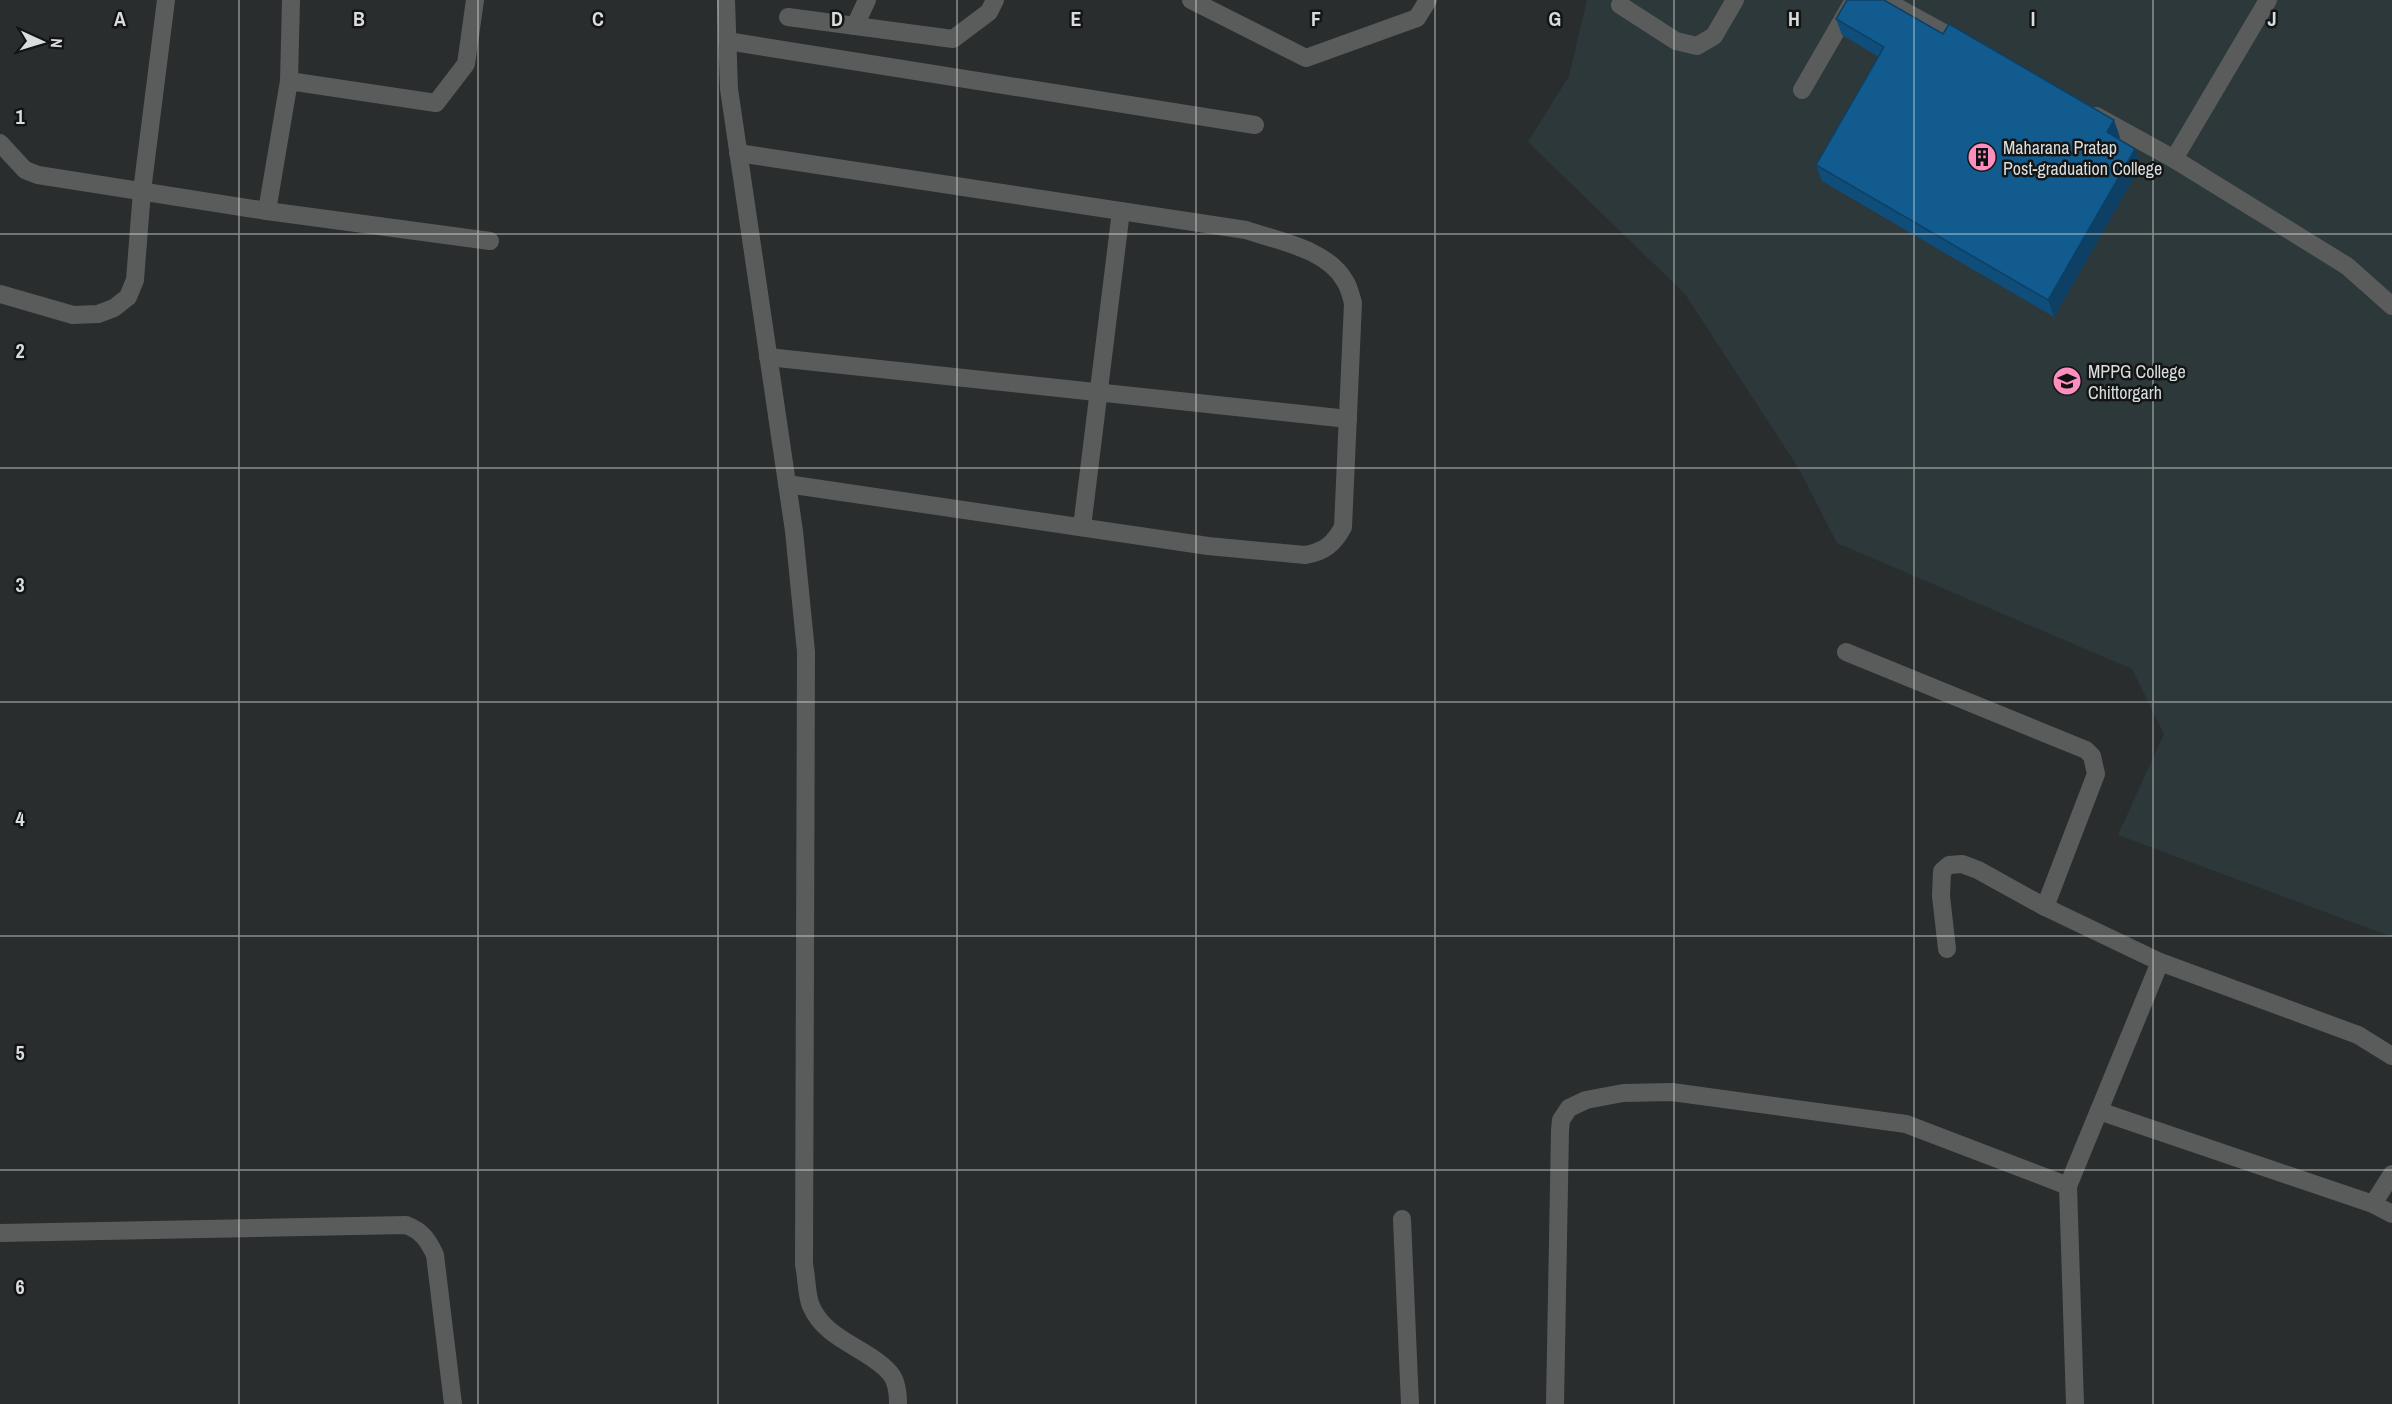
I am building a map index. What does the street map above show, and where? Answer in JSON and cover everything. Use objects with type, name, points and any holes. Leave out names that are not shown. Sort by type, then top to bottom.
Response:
[{"type":"street","points":[[0,294],[73,315],[98,314],[114,308],[128,297],[135,280],[142,191],[166,0]]},
{"type":"street","points":[[267,211],[289,81],[291,0]]},
{"type":"street","points":[[289,81],[436,103],[466,64],[475,0]]},
{"type":"street","points":[[726,0],[729,90],[787,484],[806,652],[804,1264],[811,1306],[822,1323],[836,1336],[891,1373],[896,1384],[898,1404]]},
{"type":"street","points":[[855,26],[867,0]]},
{"type":"street","points":[[788,17],[952,39],[989,12],[995,0]]},
{"type":"street","points":[[1191,0],[1306,58],[1417,18],[1428,0]]},
{"type":"street","points":[[1620,5],[1676,40],[1697,46],[1714,36],[1735,0]]},
{"type":"street","points":[[1802,90],[1854,0]]},
{"type":"street","points":[[1884,0],[1977,51]]},
{"type":"street","points":[[2174,159],[2268,0]]},
{"type":"street","points":[[727,41],[1255,125]]},
{"type":"street","points":[[2081,108],[2174,159],[2347,266],[2392,306]]},
{"type":"street","points":[[0,143],[25,170],[38,175],[267,211],[490,241]]},
{"type":"street","points":[[738,153],[1246,230],[1316,254],[1334,267],[1346,281],[1353,303],[1343,527],[1336,539],[1318,553],[1305,555],[1208,546],[787,484]]},
{"type":"street","points":[[1082,527],[1121,211]]},
{"type":"street","points":[[768,357],[1348,419]]},
{"type":"street","points":[[1846,652],[2086,750],[2092,756],[2096,774],[2045,907]]},
{"type":"street","points":[[1947,949],[1940,882],[1942,871],[1949,865],[1962,864],[2160,962],[2358,1035],[2392,1056]]},
{"type":"street","points":[[2075,1404],[2068,1186],[2160,962]]},
{"type":"street","points":[[1555,1404],[1561,1120],[1569,1108],[1586,1100],[1623,1093],[1672,1092],[1906,1124],[2068,1186]]},
{"type":"street","points":[[2099,1112],[2373,1204],[2392,1214]]},
{"type":"street","points":[[2373,1204],[2392,1174]]},
{"type":"street","points":[[1401,1219],[1410,1404]]},
{"type":"street","points":[[0,1233],[406,1225],[418,1229],[435,1255],[453,1404]]},
{"type":"shaded area","name":"MPPG College Chittorgarh","points":[[1587,0],[2392,0],[2392,937],[2118,835],[2164,734],[2132,669],[1837,543],[1799,469],[1685,294],[1528,142],[1569,76]]},
{"type":"building","name":"Maharana Pratap Post-graduation College","points":[[1847,0],[1884,0],[1943,34],[1949,24],[2114,120],[2107,132],[2135,149],[2048,300],[1816,165],[1884,47],[1836,19]]},
{"type":"place","name":"Maharana Pratap Post-graduation College","points":[[1982,157]]},
{"type":"place","name":"MPPG College Chittorgarh","points":[[2067,381]]}]
